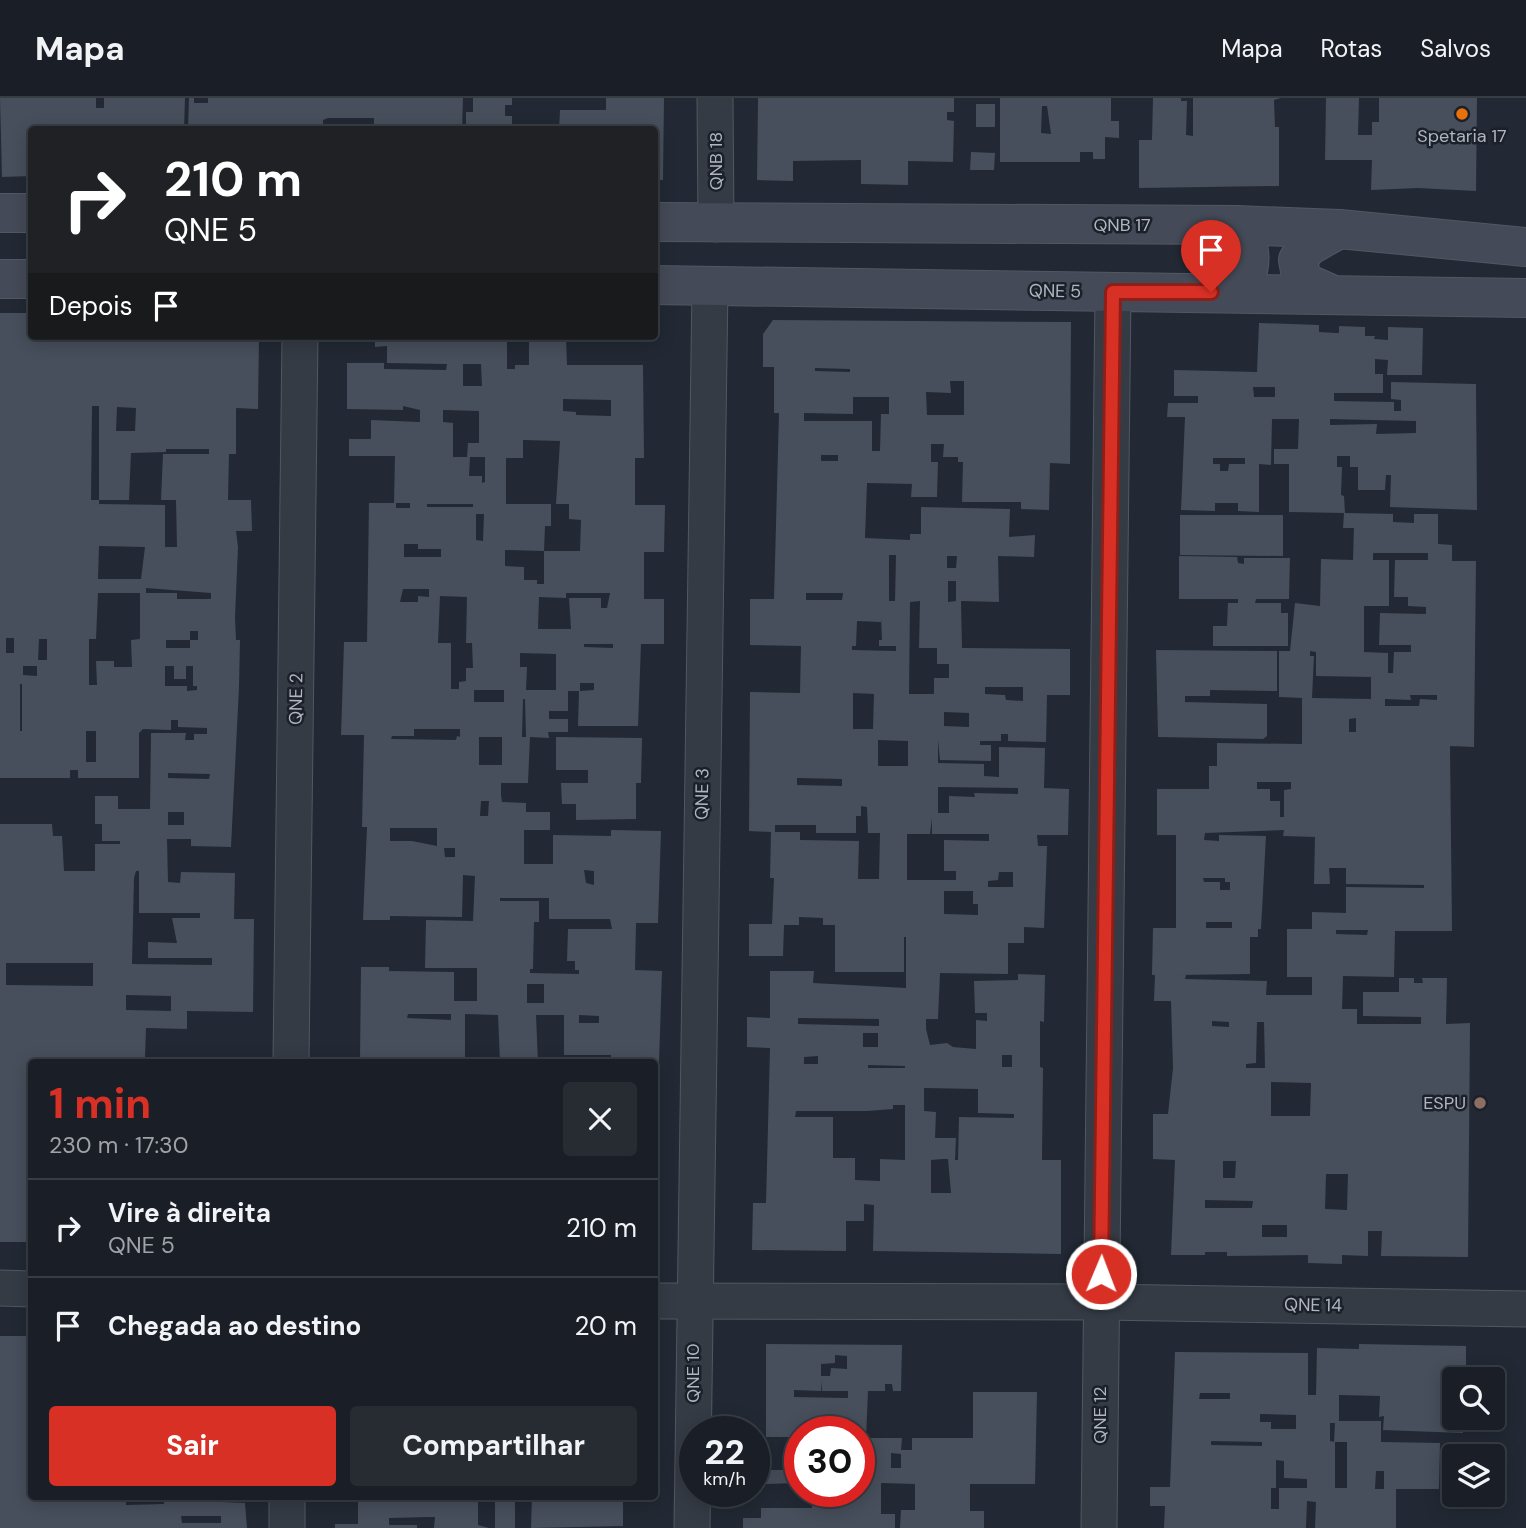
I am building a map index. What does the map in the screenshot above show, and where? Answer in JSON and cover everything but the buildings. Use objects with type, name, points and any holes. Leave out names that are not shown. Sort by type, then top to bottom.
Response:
[{"type":"main road","points":[[0,213],[28,213]]},
{"type":"main road","name":"QNB 17","points":[[658,222],[1236,225],[1339,229],[1526,247]]},
{"type":"main road","points":[[1236,225],[1247,241],[1250,256],[1246,279],[1236,292]]},
{"type":"main road","points":[[1329,293],[1302,281],[1298,260],[1307,247],[1339,229]]},
{"type":"main road","points":[[0,279],[28,279]]},
{"type":"main road","name":"QNE 5","points":[[658,285],[1526,298]]},
{"type":"street","name":"QNB 18","points":[[715,98],[716,223]]},
{"type":"street","name":"QNE 3","points":[[693,1302],[710,286]]},
{"type":"street","name":"QNE 12","points":[[1099,1528],[1113,292]]},
{"type":"street","name":"QNE 2","points":[[291,1059],[300,340]]},
{"type":"street","points":[[0,1289],[28,1289]]},
{"type":"street","name":"QNE 14","points":[[658,1301],[1101,1302],[1526,1309]]},
{"type":"street","name":"QNE 10","points":[[692,1528],[693,1302]]},
{"type":"street","points":[[287,1500],[287,1528]]},
{"type":"place","name":"Spetaria 17","points":[[1462,114]]},
{"type":"place","name":"ESPU","points":[[1480,1103]]},
{"type":"route","points":[[1101,1274],[1113,292],[1211,292]]}]
